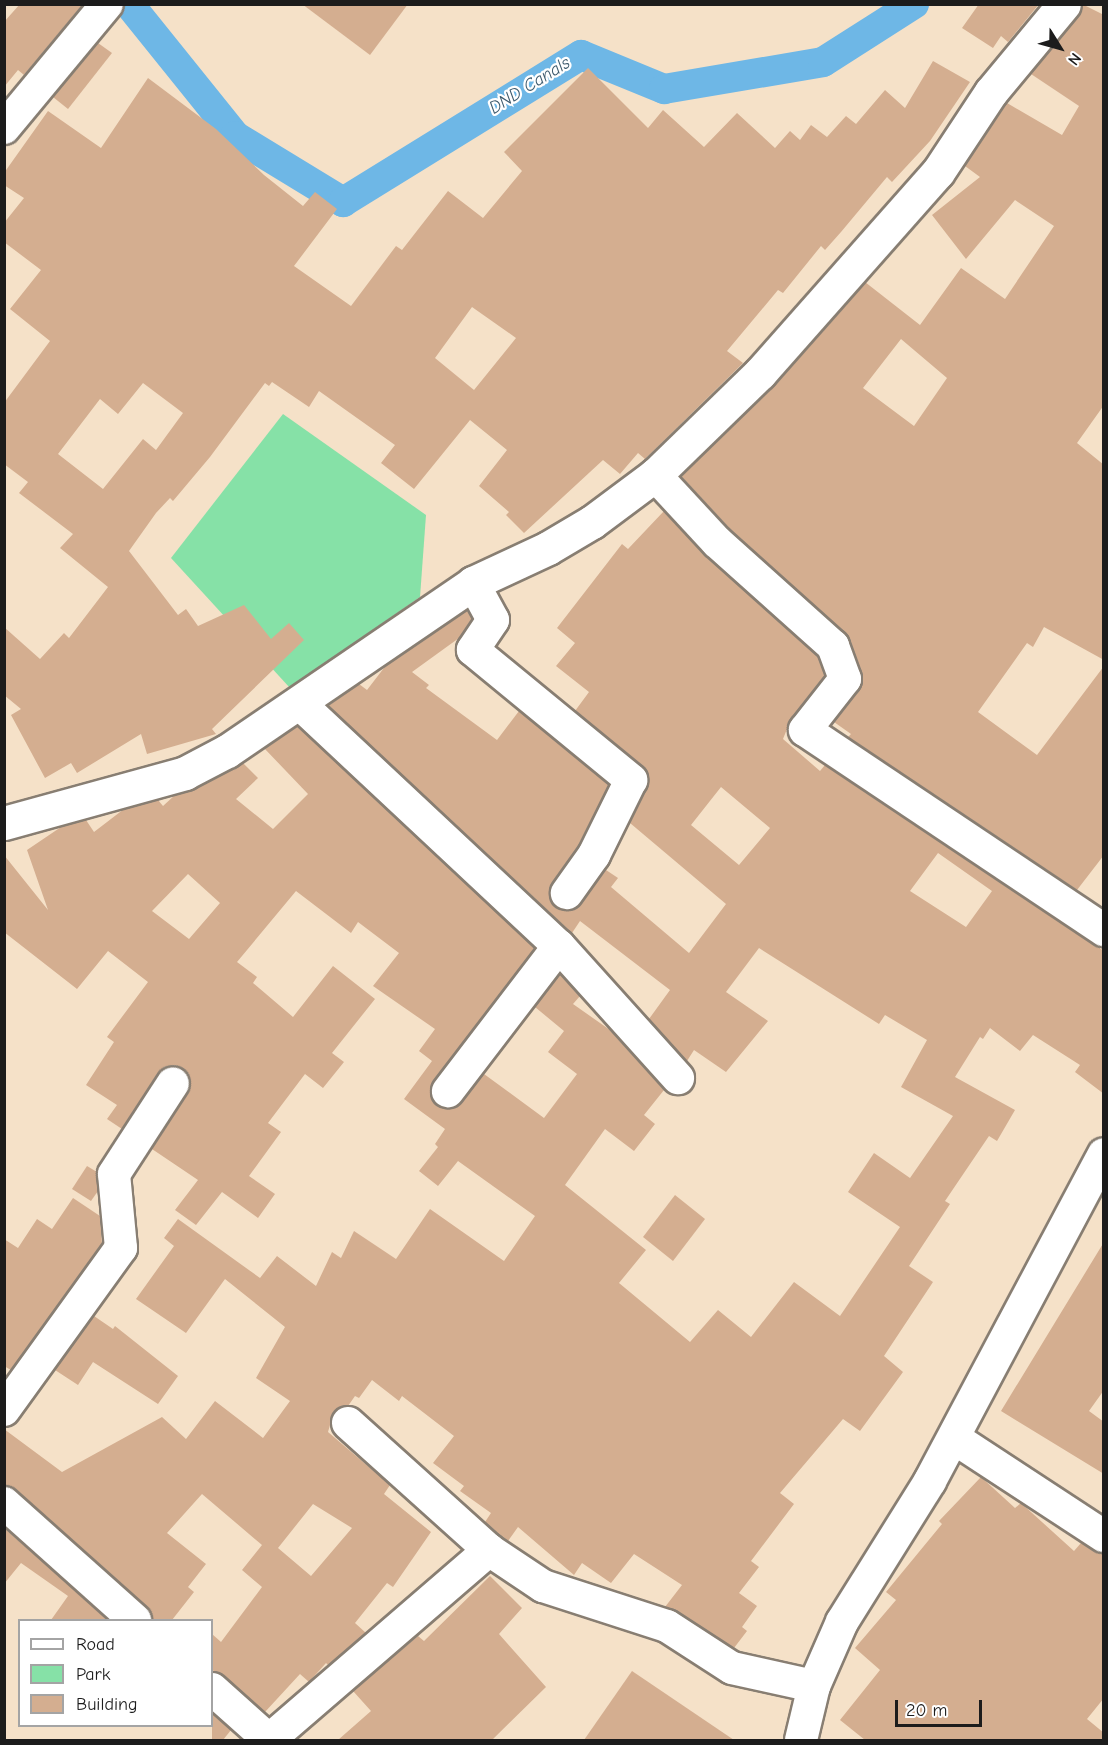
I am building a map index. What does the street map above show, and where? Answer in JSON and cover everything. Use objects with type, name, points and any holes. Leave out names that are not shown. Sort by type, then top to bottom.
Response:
[{"type":"street","points":[[4,824],[185,773],[227,751],[473,584],[557,543],[655,475],[760,373],[938,172],[991,92],[1064,4]]},
{"type":"street","points":[[4,128],[100,13]]},
{"type":"street","points":[[655,475],[717,542],[833,646],[845,679],[805,730],[1104,930]]},
{"type":"street","points":[[473,584],[493,620],[473,650],[631,780],[594,855],[567,893]]},
{"type":"street","points":[[299,703],[559,946],[678,1078]]},
{"type":"street","points":[[448,1091],[559,946]]},
{"type":"street","points":[[4,1410],[121,1248],[114,1174],[173,1083]]},
{"type":"street","points":[[801,1740],[814,1686],[842,1622],[954,1438],[1104,1154]]},
{"type":"street","points":[[348,1423],[489,1550],[543,1586],[667,1626],[732,1668],[814,1686]]},
{"type":"street","points":[[954,1438],[1104,1536]]},
{"type":"street","points":[[4,1503],[134,1619]]},
{"type":"street","points":[[213,1690],[269,1740],[489,1550]]},
{"type":"green space","points":[[283,414],[426,515],[420,597],[290,688],[171,558]]},
{"type":"building","points":[[20,4],[83,4],[24,75],[18,70],[4,87],[4,22]]},
{"type":"building","points":[[302,4],[408,4],[370,55]]},
{"type":"building","points":[[979,4],[1039,4],[1008,42],[1001,36],[993,48],[962,28]]},
{"type":"building","points":[[1082,4],[1104,15],[1104,405],[1077,443],[1104,465],[1104,660],[1044,627],[1033,647],[1027,643],[978,712],[1037,755],[1104,666],[1104,855],[1077,890],[848,737],[851,734],[834,722],[863,682],[850,639],[730,529],[681,476],[774,386],[865,282],[920,325],[961,268],[1005,299],[1054,226],[1015,200],[966,259],[932,215],[980,177],[965,166],[1007,103],[1062,135],[1079,106],[1031,74],[1078,16]],"holes":[[[901,339],[947,378],[914,426],[863,388]]]},
{"type":"building","points":[[98,43],[112,53],[68,109],[53,97]]},
{"type":"building","points":[[933,61],[970,82],[930,141],[892,182],[887,177],[825,250],[821,246],[783,293],[778,290],[727,351],[743,363],[645,459],[638,453],[620,474],[603,460],[524,533],[506,515],[509,512],[479,486],[507,450],[470,420],[414,489],[381,463],[395,445],[319,391],[309,407],[272,382],[269,386],[265,383],[210,457],[173,501],[170,498],[156,513],[129,551],[178,615],[186,609],[198,626],[244,605],[271,639],[289,623],[304,640],[212,729],[216,734],[147,754],[141,734],[77,773],[71,763],[45,778],[11,715],[21,709],[4,695],[4,627],[40,659],[64,633],[69,638],[108,587],[60,548],[73,534],[19,493],[28,482],[4,464],[4,403],[50,341],[10,309],[41,270],[4,242],[4,223],[24,198],[4,185],[4,173],[48,111],[101,148],[148,78],[216,129],[264,175],[303,206],[315,192],[337,209],[294,266],[351,306],[396,246],[402,250],[448,191],[483,218],[522,171],[504,152],[588,68],[648,128],[663,110],[704,147],[737,113],[775,148],[790,131],[800,140],[811,125],[827,137],[846,116],[856,124],[885,90],[905,108]],"holes":[[[472,307],[516,338],[474,390],[435,358]],[[143,383],[183,413],[156,450],[143,439],[103,489],[58,454],[100,399],[118,414]]]},
{"type":"building","points":[[664,511],[705,555],[818,656],[825,676],[791,719],[783,739],[820,771],[825,765],[1104,951],[1104,1094],[1075,1072],[1080,1065],[1033,1035],[1020,1051],[990,1028],[983,1039],[980,1037],[955,1077],[1015,1110],[997,1141],[989,1136],[945,1201],[950,1204],[909,1266],[933,1282],[884,1356],[903,1372],[860,1431],[843,1419],[780,1493],[794,1504],[751,1561],[759,1567],[739,1593],[757,1606],[742,1627],[747,1631],[734,1648],[665,1607],[682,1585],[634,1554],[611,1583],[582,1563],[574,1575],[518,1527],[508,1541],[499,1535],[485,1522],[491,1513],[460,1491],[464,1486],[433,1463],[454,1436],[402,1396],[399,1401],[372,1380],[359,1398],[355,1396],[348,1406],[334,1411],[328,1432],[390,1485],[384,1494],[431,1532],[393,1587],[387,1583],[355,1623],[366,1633],[328,1665],[326,1663],[309,1682],[300,1674],[265,1712],[224,1676],[213,1670],[213,1635],[221,1642],[262,1587],[242,1570],[262,1545],[202,1494],[167,1533],[206,1564],[188,1587],[194,1592],[173,1619],[153,1619],[147,1607],[16,1490],[4,1485],[4,1429],[62,1472],[162,1417],[186,1439],[215,1401],[263,1438],[290,1401],[256,1378],[285,1327],[225,1279],[186,1333],[136,1299],[174,1246],[164,1238],[178,1219],[260,1278],[277,1256],[316,1286],[332,1252],[341,1258],[354,1231],[396,1259],[430,1209],[504,1261],[535,1216],[458,1161],[438,1186],[419,1171],[438,1147],[435,1144],[445,1129],[404,1099],[432,1061],[419,1051],[435,1029],[373,986],[399,953],[358,922],[351,933],[296,891],[237,962],[257,977],[253,983],[293,1017],[333,966],[375,999],[332,1053],[344,1062],[323,1088],[305,1074],[268,1123],[281,1132],[249,1176],[275,1194],[258,1218],[222,1192],[196,1225],[175,1210],[198,1180],[152,1149],[188,1093],[189,1074],[175,1065],[164,1067],[122,1129],[107,1119],[117,1105],[86,1085],[114,1042],[107,1037],[148,982],[108,951],[77,989],[4,932],[4,855],[48,910],[27,850],[61,827],[86,820],[94,832],[124,809],[158,800],[163,806],[175,795],[243,763],[258,778],[236,799],[273,829],[308,794],[264,748],[297,726],[535,948],[434,1080],[430,1089],[437,1105],[455,1107],[484,1074],[544,1118],[577,1074],[548,1052],[564,1031],[535,1007],[560,974],[580,996],[573,1004],[610,1030],[664,1090],[644,1115],[655,1124],[634,1151],[605,1129],[565,1185],[646,1250],[619,1283],[690,1342],[718,1310],[751,1337],[794,1282],[840,1316],[900,1227],[848,1192],[874,1153],[910,1178],[953,1116],[901,1087],[927,1040],[885,1015],[879,1024],[759,948],[726,992],[768,1021],[726,1072],[694,1050],[687,1061],[649,1019],[670,990],[580,921],[572,933],[328,706],[359,684],[367,690],[387,664],[467,610],[472,619],[459,638],[412,672],[429,685],[426,688],[497,740],[519,711],[609,785],[578,846],[552,883],[551,901],[565,911],[575,909],[606,870],[618,878],[611,887],[689,953],[726,904],[630,823],[647,787],[647,772],[575,711],[589,692],[556,666],[575,643],[557,628],[622,544],[628,549]],"holes":[[[721,787],[770,828],[739,865],[691,825]],[[938,853],[992,891],[966,927],[910,891]],[[188,874],[220,903],[189,939],[152,911]],[[313,1504],[352,1528],[311,1576],[278,1548]]]},
{"type":"building","points":[[87,1166],[97,1172],[98,1191],[91,1201],[72,1189]]},
{"type":"building","points":[[675,1195],[705,1219],[673,1261],[643,1237]]},
{"type":"building","points":[[73,1198],[100,1216],[102,1243],[11,1370],[4,1366],[4,1239],[18,1248],[37,1219],[52,1229]]},
{"type":"building","points":[[1104,1242],[1104,1390],[1089,1411],[1104,1422],[1104,1474],[1001,1411]]},
{"type":"building","points":[[94,1316],[113,1329],[115,1326],[178,1376],[158,1404],[93,1362],[78,1385],[55,1370]]},
{"type":"building","points":[[981,1477],[1015,1508],[1021,1503],[1074,1551],[1081,1543],[1104,1554],[1104,1698],[1087,1719],[1104,1733],[1104,1740],[865,1740],[840,1720],[880,1670],[855,1648],[896,1600],[886,1592],[942,1524],[939,1521]]},
{"type":"building","points":[[4,1528],[108,1619],[52,1619],[68,1596],[21,1563],[4,1584]]},
{"type":"building","points":[[490,1576],[522,1608],[499,1634],[546,1687],[492,1740],[338,1740],[371,1711],[353,1691],[418,1636],[424,1641]]},
{"type":"building","points":[[632,1671],[734,1740],[584,1740]]},
{"type":"building","points":[[213,1714],[231,1730],[223,1740],[212,1740]]},
{"type":"waterway","name":"DND Canals","points":[[129,4],[235,136],[343,202],[581,55],[664,89],[823,62],[914,4]]}]
